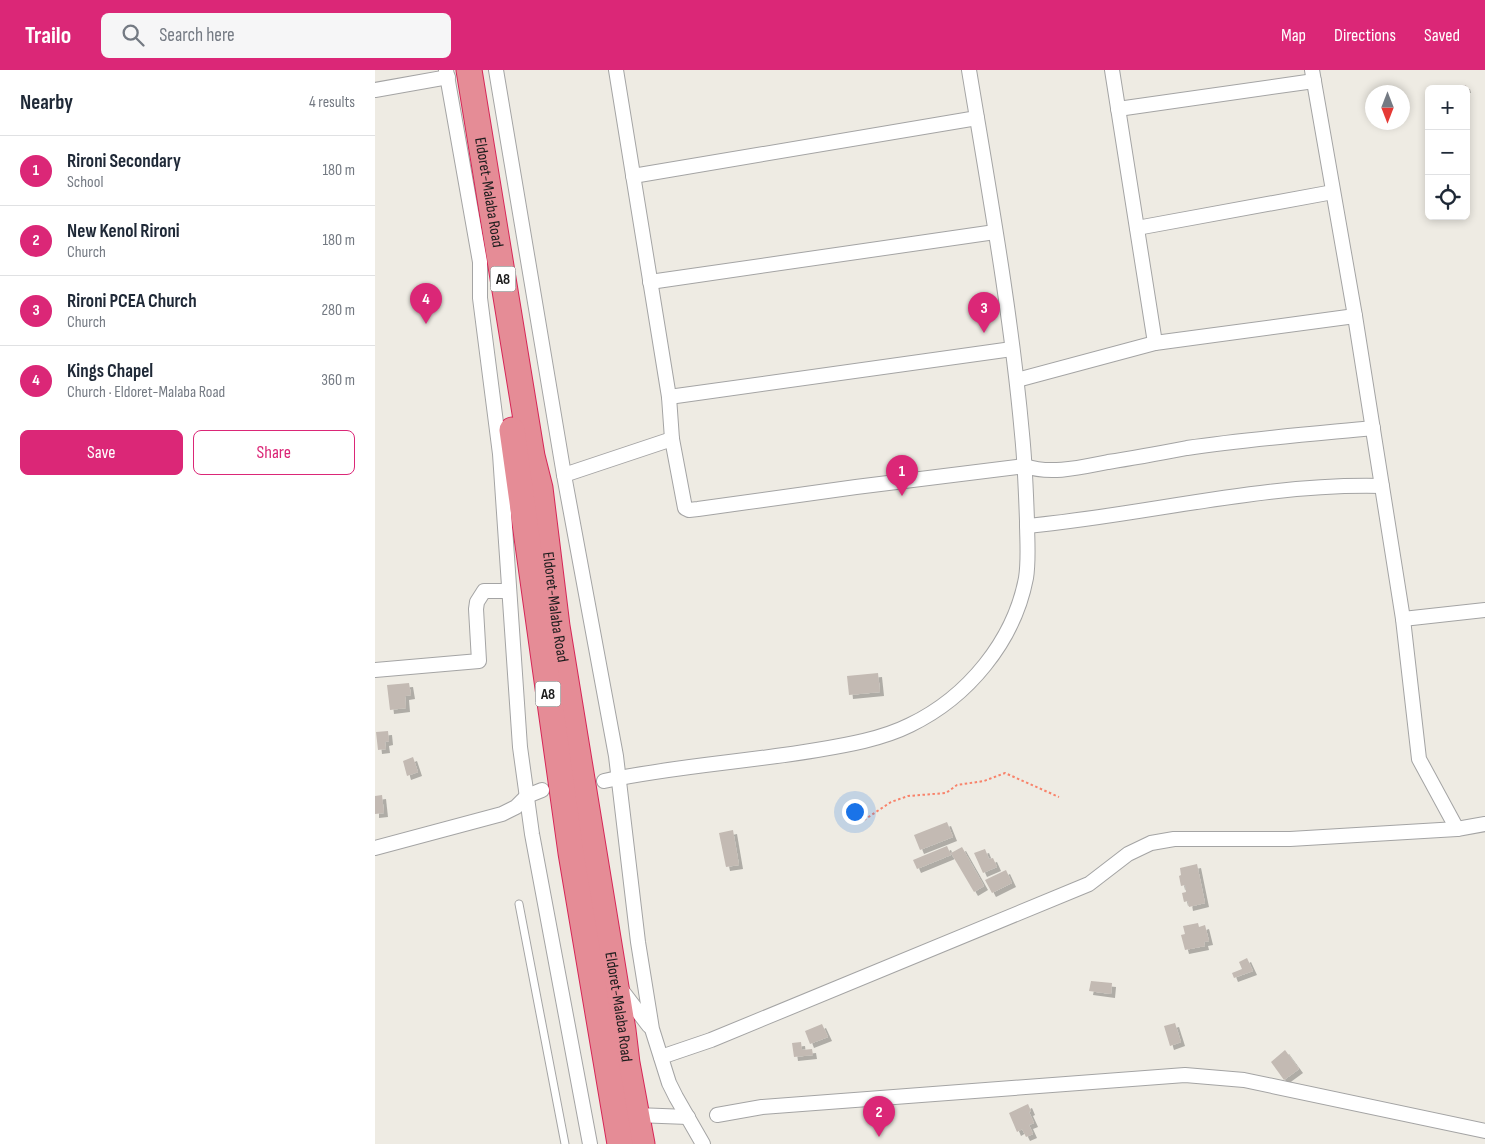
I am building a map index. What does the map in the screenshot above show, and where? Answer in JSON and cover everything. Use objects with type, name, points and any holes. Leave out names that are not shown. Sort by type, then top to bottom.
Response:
[{"type":"highway","name":"Eldoret-Malaba Road","points":[[455,72],[540,488],[557,626],[627,1063],[642,1144]]},
{"type":"highway","name":"Eldoret-Malaba Road","points":[[455,72],[482,242],[493,294],[571,853],[620,1144]]},
{"type":"street","points":[[496,70],[564,475],[619,778],[638,942],[652,1029],[673,1090],[703,1144]]},
{"type":"street","points":[[616,70],[669,397],[672,439],[683,502],[685,508],[689,510],[1025,466],[1047,470],[1078,467],[1187,448],[1373,428]]},
{"type":"street","points":[[604,781],[836,747],[887,734],[909,726],[931,714],[962,689],[988,663],[1007,633],[1026,577],[1025,466],[1017,380],[969,70]]},
{"type":"street","points":[[1112,70],[1155,343]]},
{"type":"street","points":[[375,90],[455,72]]},
{"type":"street","name":"Eldoret-Malaba Road","points":[[455,72],[480,262],[480,298],[500,454],[520,747],[534,844],[590,1144]]},
{"type":"street","points":[[1118,109],[1313,75],[1355,316],[1403,619],[1419,759],[1457,829]]},
{"type":"street","points":[[633,176],[977,118]]},
{"type":"street","points":[[1137,228],[1333,192]]},
{"type":"street","points":[[650,282],[995,232]]},
{"type":"street","points":[[1017,380],[1155,343],[1355,316]]},
{"type":"street","points":[[669,397],[1012,349]]},
{"type":"street","points":[[564,475],[672,439]]},
{"type":"street","points":[[1027,526],[1108,516],[1263,492],[1349,485],[1382,486]]},
{"type":"street","points":[[375,670],[479,661],[476,617],[477,602],[484,591],[509,591]]},
{"type":"street","points":[[1403,619],[1485,610]]},
{"type":"street","points":[[375,848],[502,814],[516,807],[527,796],[542,790]]},
{"type":"street","points":[[661,1057],[711,1040],[1089,884],[1128,854],[1151,843],[1174,839],[1290,839],[1457,829],[1485,824]]},
{"type":"street","points":[[615,981],[652,1029]]},
{"type":"street","points":[[717,1115],[762,1107],[1185,1075],[1244,1080],[1485,1131]]},
{"type":"street","points":[[636,1116],[688,1117]]},
{"type":"lane","points":[[519,904],[565,1144]]},
{"type":"path","points":[[864,820],[891,802],[908,796],[946,793],[957,785],[984,781],[1005,773],[1059,797]]},
{"type":"building","points":[[878,673],[880,692],[849,695],[847,676]]},
{"type":"building","points":[[409,683],[411,695],[405,696],[406,708],[390,710],[387,685]]},
{"type":"building","points":[[388,731],[389,741],[385,742],[386,749],[378,750],[376,732]]},
{"type":"building","points":[[413,757],[418,772],[407,776],[403,761]]},
{"type":"building","points":[[382,795],[384,813],[375,814],[375,796]]},
{"type":"building","points":[[947,822],[953,837],[920,850],[914,835]]},
{"type":"building","points":[[733,830],[739,865],[726,867],[719,833]]},
{"type":"building","points":[[947,846],[951,855],[917,869],[913,860]]},
{"type":"building","points":[[962,847],[984,886],[974,892],[951,853]]},
{"type":"building","points":[[985,849],[989,859],[993,858],[997,867],[983,873],[974,853]]},
{"type":"building","points":[[1197,864],[1205,903],[1189,907],[1188,901],[1184,902],[1182,893],[1186,892],[1185,885],[1181,886],[1180,868]]},
{"type":"building","points":[[1006,870],[1012,883],[992,893],[985,880]]},
{"type":"building","points":[[1198,923],[1199,927],[1205,925],[1209,941],[1204,942],[1205,946],[1185,950],[1181,935],[1185,934],[1183,926]]},
{"type":"building","points":[[1247,958],[1253,971],[1234,978],[1232,973],[1242,969],[1239,962]]},
{"type":"building","points":[[1091,981],[1112,983],[1111,994],[1089,991]]},
{"type":"building","points":[[1175,1023],[1181,1042],[1170,1046],[1164,1026]]},
{"type":"building","points":[[822,1024],[828,1037],[810,1044],[805,1031]]},
{"type":"building","points":[[801,1042],[802,1050],[812,1049],[813,1055],[794,1057],[792,1043]]},
{"type":"building","points":[[1285,1050],[1299,1069],[1284,1080],[1271,1062]]},
{"type":"building","points":[[1028,1104],[1034,1123],[1029,1125],[1033,1134],[1026,1137],[1022,1129],[1017,1132],[1009,1113]]},
{"type":"place","name":"Kings Chapel","points":[[426,324]]},
{"type":"place","name":"Rironi PCEA Church","points":[[984,333]]},
{"type":"place","name":"Rironi Secondary","points":[[902,496]]},
{"type":"place","name":"New Kenol Rironi","points":[[879,1137]]}]
